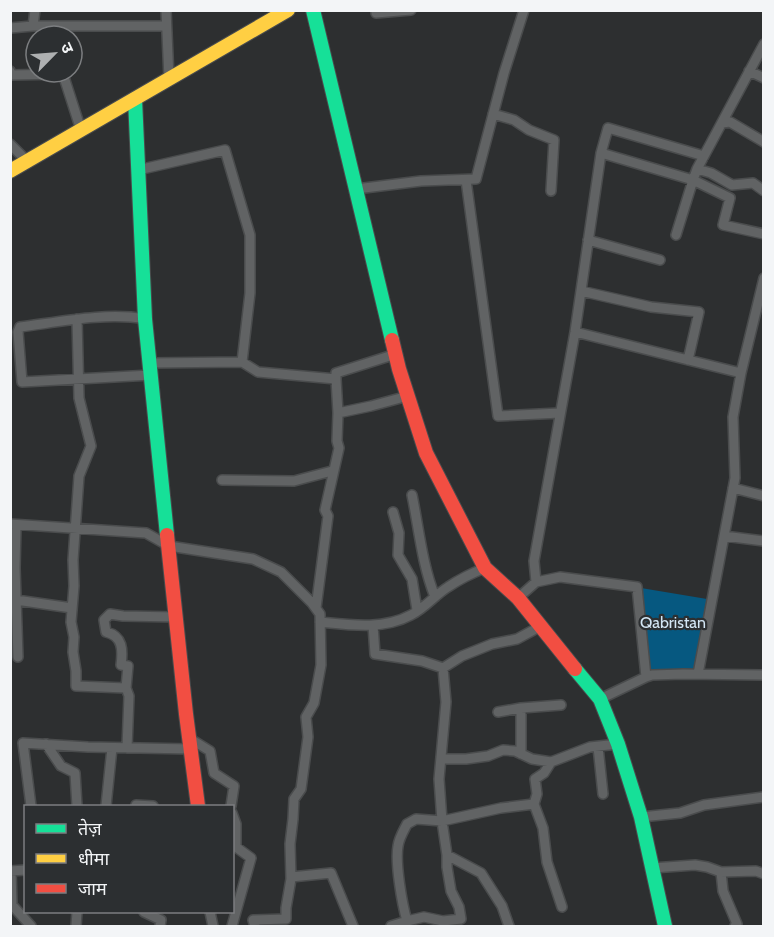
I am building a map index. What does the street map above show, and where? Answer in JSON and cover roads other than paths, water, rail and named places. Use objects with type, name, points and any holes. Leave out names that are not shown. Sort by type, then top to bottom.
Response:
[{"type":"main road","points":[[10,171],[288,10]]},
{"type":"main road","points":[[313,10],[396,354],[426,453],[485,568],[518,598],[600,699],[618,744],[641,817],[664,927]]},
{"type":"main road","points":[[135,99],[145,319],[198,805]]},
{"type":"street","points":[[166,10],[169,79]]},
{"type":"street","points":[[376,10],[376,13],[411,10]]},
{"type":"street","points":[[356,189],[421,181],[476,179],[504,73],[524,10]]},
{"type":"street","points":[[84,26],[166,26]]},
{"type":"street","points":[[676,235],[697,169],[764,44]]},
{"type":"street","points":[[10,71],[11,75],[63,74],[81,130]]},
{"type":"street","points":[[749,71],[764,78]]},
{"type":"street","points":[[493,114],[514,120],[529,130],[554,140],[550,192]]},
{"type":"street","points":[[722,123],[730,122],[764,141]]},
{"type":"street","points":[[536,582],[534,561],[575,332],[601,153],[608,128],[704,156]]},
{"type":"street","points":[[10,144],[27,161]]},
{"type":"street","points":[[138,170],[225,150],[250,235],[250,293],[242,362]]},
{"type":"street","points":[[601,153],[693,180],[730,198],[723,225],[764,234]]},
{"type":"street","points":[[697,169],[711,173],[732,185],[753,183],[764,191]]},
{"type":"street","points":[[466,180],[498,416],[560,413]]},
{"type":"street","points":[[588,240],[660,260]]},
{"type":"street","points":[[698,674],[735,478],[733,417],[741,373],[763,283]]},
{"type":"street","points":[[581,291],[651,307],[699,312],[688,360]]},
{"type":"street","points":[[22,382],[18,332],[20,327],[77,319],[132,317],[145,319]]},
{"type":"street","points":[[77,319],[79,398],[91,446],[79,476],[75,528],[71,622],[74,637],[76,686],[126,688]]},
{"type":"street","points":[[575,332],[741,373]]},
{"type":"street","points":[[316,608],[328,516],[325,510],[339,448],[336,373],[396,354]]},
{"type":"street","points":[[10,384],[78,380],[151,369],[242,362],[258,372],[336,379]]},
{"type":"street","points":[[338,413],[408,396]]},
{"type":"street","points":[[222,480],[294,481],[332,471]]},
{"type":"street","points":[[733,488],[764,496]]},
{"type":"street","points":[[412,495],[422,556],[435,597]]},
{"type":"street","points":[[393,512],[399,533],[398,555],[412,579],[417,610]]},
{"type":"street","points":[[18,657],[16,600],[13,584],[13,525],[146,533],[169,546],[253,559],[281,572],[316,608],[320,614],[321,665],[314,703],[306,717],[308,736],[301,789],[294,799],[290,844],[291,877],[286,919],[253,920],[255,927]]},
{"type":"street","points":[[724,536],[764,541]]},
{"type":"street","points":[[320,622],[359,626],[386,624],[411,615],[458,581],[485,568]]},
{"type":"street","points":[[518,598],[536,582],[560,577],[637,587],[646,677]]},
{"type":"street","points":[[16,600],[72,608]]},
{"type":"street","points":[[127,748],[128,666],[121,665],[122,653],[118,639],[114,634],[106,632],[104,620],[110,614],[176,617]]},
{"type":"street","points":[[373,625],[375,654],[422,661],[443,668]]},
{"type":"street","points":[[443,668],[462,656],[492,644],[517,639],[541,627]]},
{"type":"street","points":[[391,927],[424,917],[443,921],[461,919],[459,907],[451,891],[447,867],[439,779],[446,702],[443,668]]},
{"type":"street","points":[[600,699],[646,677],[667,674],[764,675]]},
{"type":"street","points":[[498,712],[561,705]]},
{"type":"street","points":[[521,708],[521,754]]},
{"type":"street","points":[[31,805],[23,743],[112,748],[190,744],[210,751],[214,773],[234,786],[231,805]]},
{"type":"street","points":[[46,744],[62,766],[75,773],[76,805]]},
{"type":"street","points":[[442,759],[488,756],[503,750],[515,751],[532,759],[551,762],[590,747],[618,744]]},
{"type":"street","points":[[598,747],[603,794]]},
{"type":"street","points":[[106,805],[112,748]]},
{"type":"street","points":[[551,762],[544,774],[535,779],[537,794],[534,804],[543,828],[547,862],[562,907]]},
{"type":"street","points":[[641,817],[680,813],[704,805],[764,797]]},
{"type":"street","points":[[407,921],[403,908],[398,845],[407,824],[416,819],[442,820],[501,807],[534,804]]},
{"type":"street","points":[[232,927],[251,858],[237,847],[234,818]]},
{"type":"street","points":[[447,855],[481,873],[502,906],[509,927]]},
{"type":"street","points":[[652,868],[695,866],[707,867],[721,873],[756,871],[764,873]]},
{"type":"street","points":[[11,871],[12,905],[31,927]]},
{"type":"street","points":[[291,877],[331,873],[353,927]]},
{"type":"street","points":[[721,873],[723,891],[737,924],[735,927]]},
{"type":"street","points":[[147,927],[146,913],[161,920],[159,927]]},
{"type":"park label","name":"Qabristan","points":[[673,622]]}]
